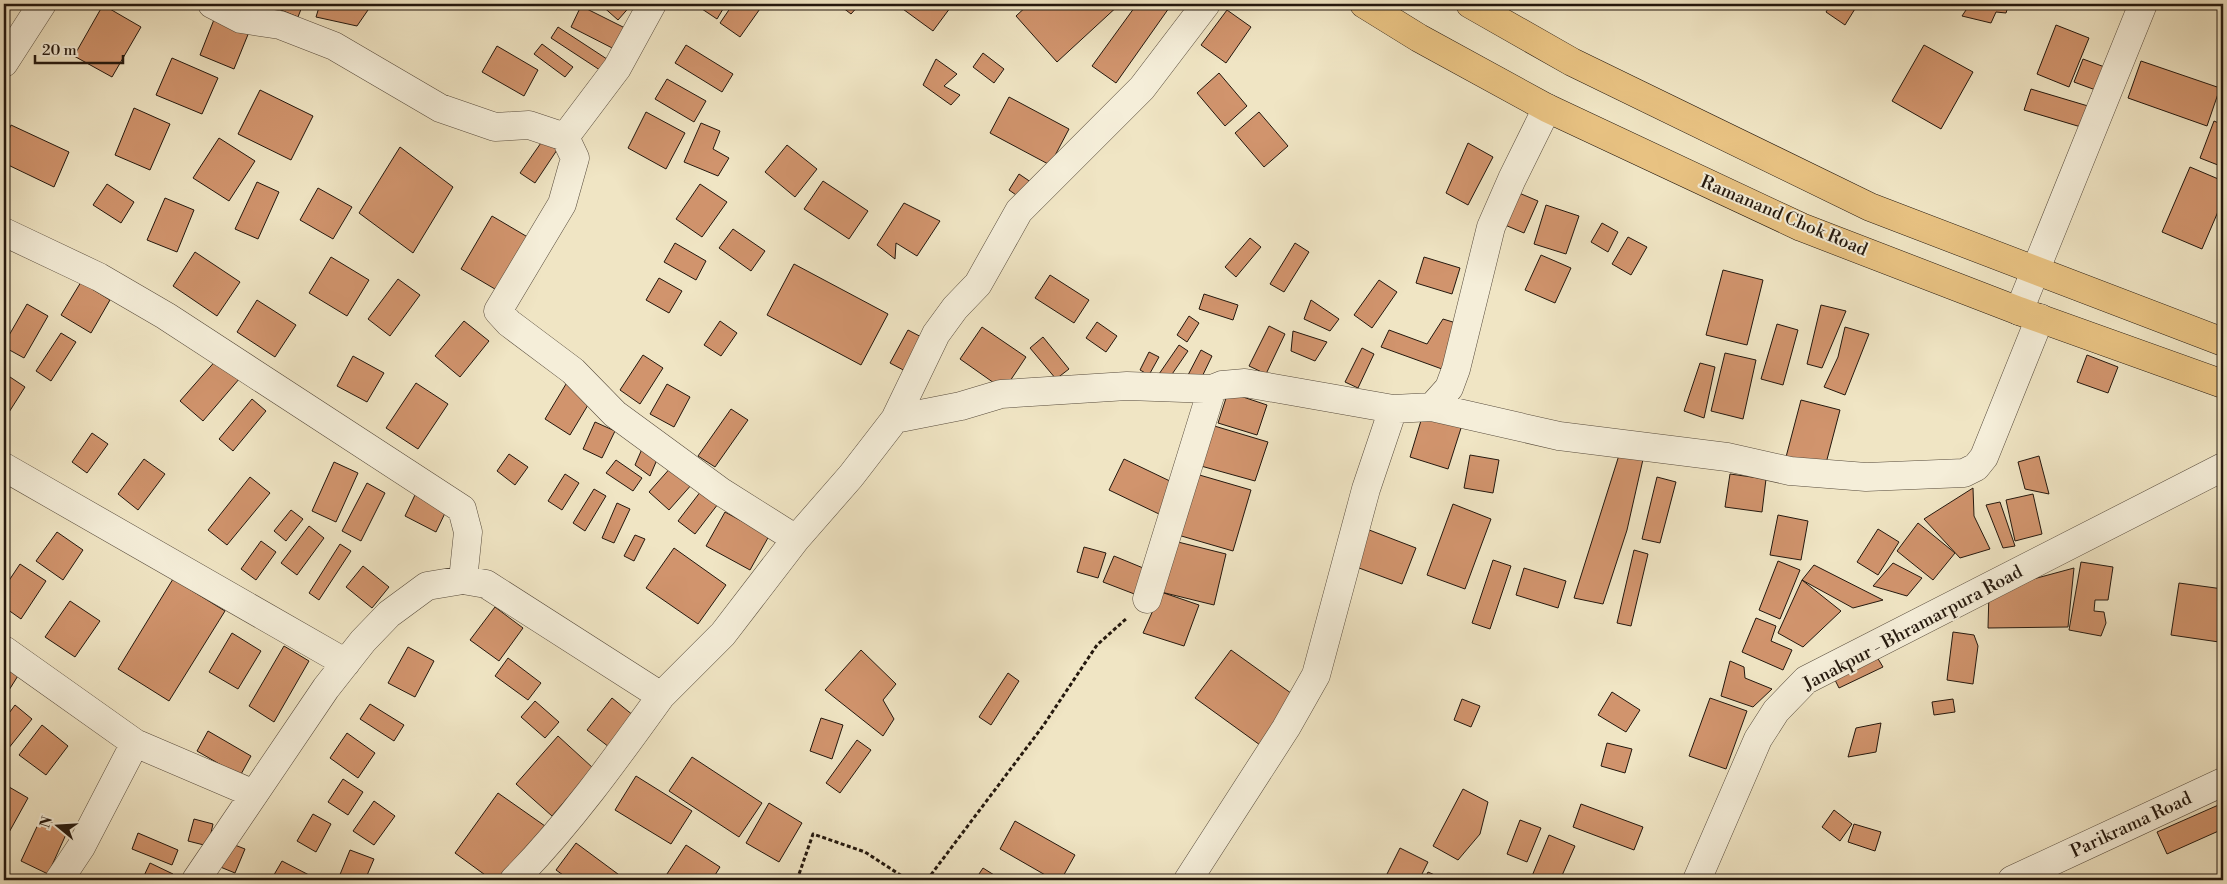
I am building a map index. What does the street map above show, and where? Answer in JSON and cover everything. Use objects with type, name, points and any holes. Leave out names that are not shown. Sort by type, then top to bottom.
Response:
[{"type":"highway","name":"Ramanand Chok Road","points":[[1364,4],[1420,38],[1547,108],[1801,227],[2030,314],[2223,384]]},
{"type":"highway","points":[[1470,4],[1572,62],[1870,207],[2223,342]]},
{"type":"street","points":[[4,63],[42,4]]},
{"type":"street","points":[[212,4],[240,19],[280,26],[334,46],[440,108],[495,127],[530,125],[565,137],[576,158],[562,204],[498,311],[509,323],[573,371],[615,414],[720,491],[796,539]]},
{"type":"street","points":[[565,137],[617,68],[652,4]]},
{"type":"street","points":[[514,880],[537,857],[597,786],[661,696],[723,634],[796,539],[851,476],[894,419],[936,334],[955,308],[978,284],[1020,211],[1142,88],[1206,4]]},
{"type":"street","points":[[894,419],[960,406],[1001,394],[1127,386],[1212,389],[1222,385],[1245,383],[1393,409],[1432,408],[1559,436],[1727,457],[1790,471],[1866,476],[1964,473],[1976,467],[1984,457],[2030,314],[2035,271],[2143,4]]},
{"type":"street","points":[[1432,408],[1449,388],[1456,369],[1491,227],[1547,108]]},
{"type":"street","points":[[4,232],[99,277],[166,316],[462,509],[468,532],[463,580]]},
{"type":"street","points":[[1147,598],[1212,389]]},
{"type":"street","points":[[1188,880],[1286,728],[1316,675],[1366,489],[1393,409]]},
{"type":"street","points":[[4,467],[346,663]]},
{"type":"street","name":"Janakpur - Bhramarpura Road","points":[[1696,880],[1758,739],[1776,711],[1806,680],[2223,468]]},
{"type":"street","points":[[196,880],[326,688],[389,614],[427,586],[463,580],[486,584],[661,696]]},
{"type":"street","points":[[4,650],[135,743],[254,794]]},
{"type":"street","points":[[59,880],[81,847],[135,743]]},
{"type":"street","name":"Parikrama Road","points":[[2012,880],[2040,874],[2223,782]]},
{"type":"path","points":[[927,880],[1043,726],[1097,645],[1147,598]]},
{"type":"path","points":[[796,880],[813,834],[865,852],[908,880]]},
{"type":"building","points":[[266,4],[303,4],[298,17]]},
{"type":"building","points":[[320,4],[367,4],[368,10],[357,26],[316,17]]},
{"type":"building","points":[[600,4],[632,4],[618,20]]},
{"type":"building","points":[[696,4],[726,4],[717,19]]},
{"type":"building","points":[[733,4],[760,4],[762,6],[740,37],[720,23]]},
{"type":"building","points":[[838,4],[860,4],[851,14]]},
{"type":"building","points":[[896,4],[953,4],[933,31]]},
{"type":"building","points":[[1029,4],[1120,4],[1057,62],[1016,16]]},
{"type":"building","points":[[1137,4],[1163,4],[1169,8],[1116,83],[1092,66]]},
{"type":"building","points":[[1831,4],[1858,4],[1845,25],[1826,12]]},
{"type":"building","points":[[1970,4],[2009,4],[2006,13],[1996,12],[1991,23],[1962,16]]},
{"type":"building","points":[[103,5],[141,27],[112,77],[74,56]]},
{"type":"building","points":[[581,6],[633,32],[622,53],[571,27]]},
{"type":"building","points":[[1227,10],[1251,27],[1226,63],[1201,45]]},
{"type":"building","points":[[215,17],[249,32],[234,69],[200,55]]},
{"type":"building","points":[[2056,25],[2089,38],[2069,87],[2037,74]]},
{"type":"building","points":[[558,27],[613,63],[606,74],[551,38]]},
{"type":"building","points":[[542,44],[573,67],[565,77],[534,54]]},
{"type":"building","points":[[686,45],[733,74],[722,92],[675,63]]},
{"type":"building","points":[[1924,45],[1973,72],[1941,129],[1892,101]]},
{"type":"building","points":[[497,46],[538,70],[524,96],[482,72]]},
{"type":"building","points":[[983,53],[1004,69],[994,83],[973,67]]},
{"type":"building","points":[[172,58],[218,78],[202,114],[156,95]]},
{"type":"building","points":[[936,59],[957,74],[944,86],[960,95],[951,105],[923,85]]},
{"type":"building","points":[[2083,59],[2110,69],[2101,92],[2074,82]]},
{"type":"building","points":[[2141,61],[2220,88],[2207,126],[2128,98]]},
{"type":"building","points":[[1219,73],[1247,106],[1225,126],[1197,93]]},
{"type":"building","points":[[667,79],[706,101],[694,122],[655,99]]},
{"type":"building","points":[[2031,89],[2088,106],[2081,127],[2024,110]]},
{"type":"building","points":[[260,90],[313,116],[291,160],[238,134]]},
{"type":"building","points":[[1009,97],[1069,129],[1050,165],[990,133]]},
{"type":"building","points":[[134,108],[170,124],[150,170],[115,155]]},
{"type":"building","points":[[646,112],[685,133],[666,169],[628,148]]},
{"type":"building","points":[[1259,112],[1288,146],[1264,167],[1235,133]]},
{"type":"building","points":[[2214,121],[2223,125],[2223,167],[2200,158]]},
{"type":"building","points":[[701,123],[720,131],[713,149],[729,158],[718,176],[684,162]]},
{"type":"building","points":[[11,125],[69,152],[54,187],[4,163],[4,142]]},
{"type":"building","points":[[219,138],[255,161],[229,201],[193,178]]},
{"type":"building","points":[[543,140],[557,150],[535,183],[520,173]]},
{"type":"building","points":[[1468,143],[1493,157],[1468,205],[1446,193]]},
{"type":"building","points":[[787,145],[817,169],[795,197],[765,172]]},
{"type":"building","points":[[400,147],[453,187],[413,253],[359,213]]},
{"type":"building","points":[[2190,167],[2223,181],[2223,200],[2202,249],[2162,232]]},
{"type":"building","points":[[1019,174],[1050,195],[1039,211],[1009,190]]},
{"type":"building","points":[[823,181],[868,211],[849,239],[804,209]]},
{"type":"building","points":[[257,182],[279,192],[258,239],[235,229]]},
{"type":"building","points":[[107,184],[134,202],[121,223],[93,205]]},
{"type":"building","points":[[700,184],[727,202],[702,237],[676,219]]},
{"type":"building","points":[[318,188],[352,207],[333,239],[300,220]]},
{"type":"building","points":[[1519,193],[1538,201],[1524,233],[1505,225]]},
{"type":"building","points":[[165,198],[194,210],[177,252],[147,240]]},
{"type":"building","points":[[904,203],[940,221],[917,256],[896,243],[895,259],[877,245]]},
{"type":"building","points":[[1546,205],[1579,216],[1566,254],[1534,244]]},
{"type":"building","points":[[492,216],[531,239],[500,292],[461,269]]},
{"type":"building","points":[[1602,223],[1618,232],[1608,252],[1591,242]]},
{"type":"building","points":[[733,229],[765,251],[751,271],[719,248]]},
{"type":"building","points":[[1628,237],[1647,247],[1631,275],[1612,264]]},
{"type":"building","points":[[1250,238],[1261,247],[1236,277],[1225,267]]},
{"type":"building","points":[[675,243],[706,261],[696,280],[664,262]]},
{"type":"building","points":[[1295,243],[1309,252],[1284,292],[1270,284]]},
{"type":"building","points":[[195,252],[240,282],[217,316],[173,286]]},
{"type":"building","points":[[1541,255],[1571,268],[1555,303],[1525,290]]},
{"type":"building","points":[[331,257],[369,280],[347,316],[309,293]]},
{"type":"building","points":[[1424,257],[1460,268],[1452,294],[1416,283]]},
{"type":"building","points":[[794,264],[888,314],[861,365],[767,315]]},
{"type":"building","points":[[1723,270],[1763,280],[1747,345],[1706,335]]},
{"type":"building","points":[[1050,275],[1089,300],[1074,323],[1035,298]]},
{"type":"building","points":[[659,278],[682,291],[669,313],[646,300]]},
{"type":"building","points":[[398,279],[420,295],[390,336],[368,319]]},
{"type":"building","points":[[1379,280],[1397,292],[1372,328],[1354,315]]},
{"type":"building","points":[[81,282],[110,300],[91,333],[61,315]]},
{"type":"building","points":[[1204,294],[1238,305],[1233,320],[1199,309]]},
{"type":"building","points":[[257,300],[296,325],[275,357],[237,332]]},
{"type":"building","points":[[1311,300],[1339,319],[1330,331],[1304,319]]},
{"type":"building","points":[[27,304],[48,316],[24,358],[4,347],[4,344]]},
{"type":"building","points":[[1821,305],[1846,311],[1822,368],[1807,364]]},
{"type":"building","points":[[1189,316],[1199,323],[1187,342],[1177,335]]},
{"type":"building","points":[[1443,319],[1456,323],[1442,369],[1381,347],[1389,330],[1427,344]]},
{"type":"building","points":[[464,321],[489,341],[460,377],[435,356]]},
{"type":"building","points":[[720,321],[737,333],[721,356],[704,345]]},
{"type":"building","points":[[1097,322],[1117,336],[1106,352],[1086,338]]},
{"type":"building","points":[[1777,324],[1798,330],[1783,385],[1761,379]]},
{"type":"building","points":[[1269,326],[1285,334],[1266,374],[1249,366]]},
{"type":"building","points":[[982,327],[1026,357],[1004,390],[960,359]]},
{"type":"building","points":[[1845,327],[1869,334],[1845,395],[1824,387],[1838,357]]},
{"type":"building","points":[[908,330],[929,341],[911,374],[890,363]]},
{"type":"building","points":[[1293,331],[1327,342],[1315,361],[1291,351]]},
{"type":"building","points":[[61,333],[76,342],[51,381],[36,371]]},
{"type":"building","points":[[1043,337],[1069,369],[1056,379],[1030,348]]},
{"type":"building","points":[[1179,345],[1188,351],[1168,380],[1159,374]]},
{"type":"building","points":[[1362,348],[1374,354],[1358,388],[1345,382]]},
{"type":"building","points":[[1201,350],[1212,356],[1199,383],[1187,377]]},
{"type":"building","points":[[1149,352],[1159,357],[1149,375],[1140,370]]},
{"type":"building","points":[[1725,353],[1756,360],[1743,419],[1711,411]]},
{"type":"building","points":[[643,355],[663,368],[640,404],[620,390]]},
{"type":"building","points":[[2087,355],[2118,367],[2108,393],[2077,382]]},
{"type":"building","points":[[353,356],[384,373],[367,402],[337,386]]},
{"type":"building","points":[[218,358],[240,378],[203,421],[180,401]]},
{"type":"building","points":[[1700,363],[1715,367],[1704,418],[1684,411]]},
{"type":"building","points":[[4,373],[25,387],[4,420]]},
{"type":"building","points":[[416,383],[448,404],[418,449],[386,428]]},
{"type":"building","points":[[566,384],[591,400],[570,435],[545,419]]},
{"type":"building","points":[[667,384],[690,397],[674,427],[650,414]]},
{"type":"building","points":[[1228,392],[1267,405],[1257,435],[1218,423]]},
{"type":"building","points":[[252,399],[266,411],[233,451],[219,439]]},
{"type":"building","points":[[1801,400],[1840,410],[1825,467],[1786,457]]},
{"type":"building","points":[[731,409],[748,420],[715,467],[698,456]]},
{"type":"building","points":[[1423,414],[1462,425],[1448,469],[1410,457]]},
{"type":"building","points":[[595,422],[615,431],[602,458],[583,449]]},
{"type":"building","points":[[1211,425],[1268,442],[1255,481],[1201,466]]},
{"type":"building","points":[[92,433],[108,444],[87,473],[72,462]]},
{"type":"building","points":[[645,442],[659,455],[650,476],[635,465]]},
{"type":"building","points":[[1620,452],[1644,455],[1627,530],[1603,604],[1574,598]]},
{"type":"building","points":[[509,454],[528,467],[515,485],[497,471]]},
{"type":"building","points":[[1470,455],[1499,460],[1493,493],[1464,488]]},
{"type":"building","points":[[2039,456],[2049,494],[2025,489],[2018,462]]},
{"type":"building","points":[[144,459],[165,474],[138,510],[118,494]]},
{"type":"building","points":[[1124,459],[1174,483],[1159,514],[1109,490]]},
{"type":"building","points":[[616,460],[642,478],[633,491],[606,473]]},
{"type":"building","points":[[334,462],[358,473],[336,522],[312,511]]},
{"type":"building","points":[[673,465],[693,483],[669,510],[649,492]]},
{"type":"building","points":[[565,474],[579,483],[562,510],[548,501]]},
{"type":"building","points":[[1196,474],[1251,490],[1233,551],[1178,535]]},
{"type":"building","points":[[1730,474],[1766,479],[1762,512],[1725,507]]},
{"type":"building","points":[[250,477],[270,493],[227,545],[208,530]]},
{"type":"building","points":[[1657,477],[1676,482],[1660,543],[1642,539]]},
{"type":"building","points":[[367,483],[385,493],[361,541],[342,531]]},
{"type":"building","points":[[1973,488],[1974,516],[1990,549],[1960,558],[1924,519]]},
{"type":"building","points":[[594,489],[606,496],[585,531],[573,523]]},
{"type":"building","points":[[701,491],[718,504],[695,534],[678,521]]},
{"type":"building","points":[[2033,494],[2042,534],[2015,541],[2006,500]]},
{"type":"building","points":[[415,495],[446,511],[436,532],[405,516]]},
{"type":"building","points":[[2000,502],[2015,546],[2003,548],[1986,505]]},
{"type":"building","points":[[617,503],[630,509],[614,543],[602,538]]},
{"type":"building","points":[[1453,504],[1491,519],[1465,589],[1427,575]]},
{"type":"building","points":[[291,510],[303,519],[286,541],[274,531]]},
{"type":"building","points":[[725,512],[769,536],[750,570],[706,546]]},
{"type":"building","points":[[1778,515],[1808,521],[1801,560],[1770,555]]},
{"type":"building","points":[[1918,523],[1955,553],[1933,580],[1897,551]]},
{"type":"building","points":[[309,526],[324,538],[297,575],[281,563]]},
{"type":"building","points":[[1364,528],[1416,548],[1402,584],[1351,565]]},
{"type":"building","points":[[1878,529],[1899,542],[1878,575],[1857,562]]},
{"type":"building","points":[[57,532],[83,550],[63,580],[36,561]]},
{"type":"building","points":[[635,535],[645,539],[634,561],[624,556]]},
{"type":"building","points":[[261,541],[276,552],[256,580],[241,569]]},
{"type":"building","points":[[1174,541],[1226,554],[1214,605],[1161,592]]},
{"type":"building","points":[[340,544],[351,551],[319,600],[309,593]]},
{"type":"building","points":[[1084,547],[1106,553],[1098,578],[1077,572]]},
{"type":"building","points":[[674,548],[726,585],[698,624],[646,588]]},
{"type":"building","points":[[1634,550],[1648,554],[1631,626],[1617,623]]},
{"type":"building","points":[[1114,556],[1148,570],[1137,595],[1103,582]]},
{"type":"building","points":[[1493,560],[1511,566],[1490,629],[1472,623]]},
{"type":"building","points":[[1778,561],[1800,570],[1780,619],[1759,610]]},
{"type":"building","points":[[2081,562],[2113,567],[2108,600],[2095,600],[2094,611],[2104,612],[2106,623],[2101,636],[2069,630]]},
{"type":"building","points":[[1893,563],[1922,578],[1907,596],[1873,586]]},
{"type":"building","points":[[20,564],[46,581],[21,619],[4,607],[4,588]]},
{"type":"building","points":[[1814,565],[1883,600],[1853,608],[1802,580]]},
{"type":"building","points":[[363,566],[389,587],[372,608],[346,587]]},
{"type":"building","points":[[1524,568],[1566,581],[1558,608],[1516,595]]},
{"type":"building","points":[[2074,568],[2068,627],[1988,628],[1989,591]]},
{"type":"building","points":[[173,579],[225,611],[169,701],[118,669]]},
{"type":"building","points":[[1802,580],[1841,611],[1803,647],[1778,633]]},
{"type":"building","points":[[2179,583],[2223,589],[2223,619],[2219,642],[2171,635]]},
{"type":"building","points":[[1161,592],[1199,605],[1184,646],[1143,633]]},
{"type":"building","points":[[70,601],[100,621],[75,657],[45,637]]},
{"type":"building","points":[[495,607],[523,628],[499,661],[470,640]]},
{"type":"building","points":[[1756,618],[1776,626],[1771,641],[1792,650],[1783,670],[1742,652]]},
{"type":"building","points":[[1953,632],[1974,635],[1978,646],[1973,684],[1947,680]]},
{"type":"building","points":[[232,633],[261,651],[238,689],[209,672]]},
{"type":"building","points":[[284,646],[309,661],[274,722],[249,706]]},
{"type":"building","points":[[408,647],[434,661],[415,697],[388,683]]},
{"type":"building","points":[[861,650],[896,684],[883,700],[894,719],[883,736],[825,690]]},
{"type":"building","points":[[1231,650],[1295,696],[1260,745],[1195,698]]},
{"type":"building","points":[[1877,657],[1883,667],[1839,688],[1834,678]]},
{"type":"building","points":[[508,658],[541,683],[528,700],[495,676]]},
{"type":"building","points":[[4,659],[21,671],[4,698]]},
{"type":"building","points":[[1730,661],[1744,667],[1745,678],[1772,689],[1753,707],[1721,696]]},
{"type":"building","points":[[1008,673],[1019,681],[991,725],[979,717]]},
{"type":"building","points":[[1612,692],[1640,710],[1626,732],[1598,715]]},
{"type":"building","points":[[612,698],[634,716],[609,747],[587,730]]},
{"type":"building","points":[[1710,698],[1747,711],[1726,769],[1689,756]]},
{"type":"building","points":[[1462,699],[1480,706],[1471,727],[1454,720]]},
{"type":"building","points":[[1953,699],[1955,712],[1934,715],[1932,702]]},
{"type":"building","points":[[535,701],[559,722],[545,738],[521,717]]},
{"type":"building","points":[[370,704],[404,725],[394,741],[360,719]]},
{"type":"building","points":[[15,705],[32,719],[8,749],[4,746],[4,720]]},
{"type":"building","points":[[821,718],[843,725],[832,759],[810,751]]},
{"type":"building","points":[[1881,723],[1876,752],[1848,757],[1856,728]]},
{"type":"building","points":[[42,725],[68,746],[46,775],[19,755]]},
{"type":"building","points":[[208,731],[251,756],[240,776],[197,751]]},
{"type":"building","points":[[347,733],[375,753],[358,778],[330,758]]},
{"type":"building","points":[[558,736],[593,768],[552,816],[516,784]]},
{"type":"building","points":[[857,740],[871,750],[840,793],[826,783]]},
{"type":"building","points":[[1607,743],[1632,749],[1625,773],[1601,766]]},
{"type":"building","points":[[692,757],[762,803],[739,837],[669,791]]},
{"type":"building","points":[[636,776],[692,811],[671,844],[615,810]]},
{"type":"building","points":[[343,779],[363,792],[348,815],[328,802]]},
{"type":"building","points":[[4,784],[28,798],[7,836],[4,834]]},
{"type":"building","points":[[1463,789],[1488,802],[1480,834],[1458,860],[1433,846]]},
{"type":"building","points":[[498,793],[545,826],[506,880],[492,880],[455,853]]},
{"type":"building","points":[[374,801],[395,816],[374,845],[353,831]]},
{"type":"building","points":[[769,803],[802,823],[779,862],[746,843]]},
{"type":"building","points":[[2223,803],[2223,829],[2167,854],[2157,832]]},
{"type":"building","points":[[1581,804],[1643,827],[1634,850],[1573,827]]},
{"type":"building","points":[[1834,810],[1852,824],[1840,841],[1822,827]]},
{"type":"building","points":[[313,814],[331,824],[316,852],[297,841]]},
{"type":"building","points":[[41,818],[68,830],[48,874],[21,861]]},
{"type":"building","points":[[194,819],[213,824],[208,846],[188,841]]},
{"type":"building","points":[[1520,820],[1541,828],[1527,862],[1507,854]]},
{"type":"building","points":[[1015,821],[1075,855],[1061,880],[1054,880],[1000,849]]},
{"type":"building","points":[[1854,824],[1881,832],[1875,851],[1848,842]]},
{"type":"building","points":[[138,833],[178,850],[172,865],[132,849]]},
{"type":"building","points":[[1549,835],[1575,846],[1560,880],[1543,880],[1532,876]]},
{"type":"building","points":[[222,840],[245,849],[235,873],[213,864]]},
{"type":"building","points":[[576,843],[626,880],[570,880],[556,870]]},
{"type":"building","points":[[686,845],[720,867],[712,880],[663,880]]},
{"type":"building","points":[[1400,848],[1428,862],[1419,880],[1384,880]]},
{"type":"building","points":[[350,850],[374,859],[365,880],[348,880],[339,877]]},
{"type":"building","points":[[282,861],[309,875],[306,880],[271,880]]},
{"type":"building","points":[[150,863],[173,874],[170,880],[142,880]]},
{"type":"building","points":[[983,868],[1002,880],[975,880]]},
{"type":"building","points":[[1428,872],[1446,880],[1424,880]]}]
